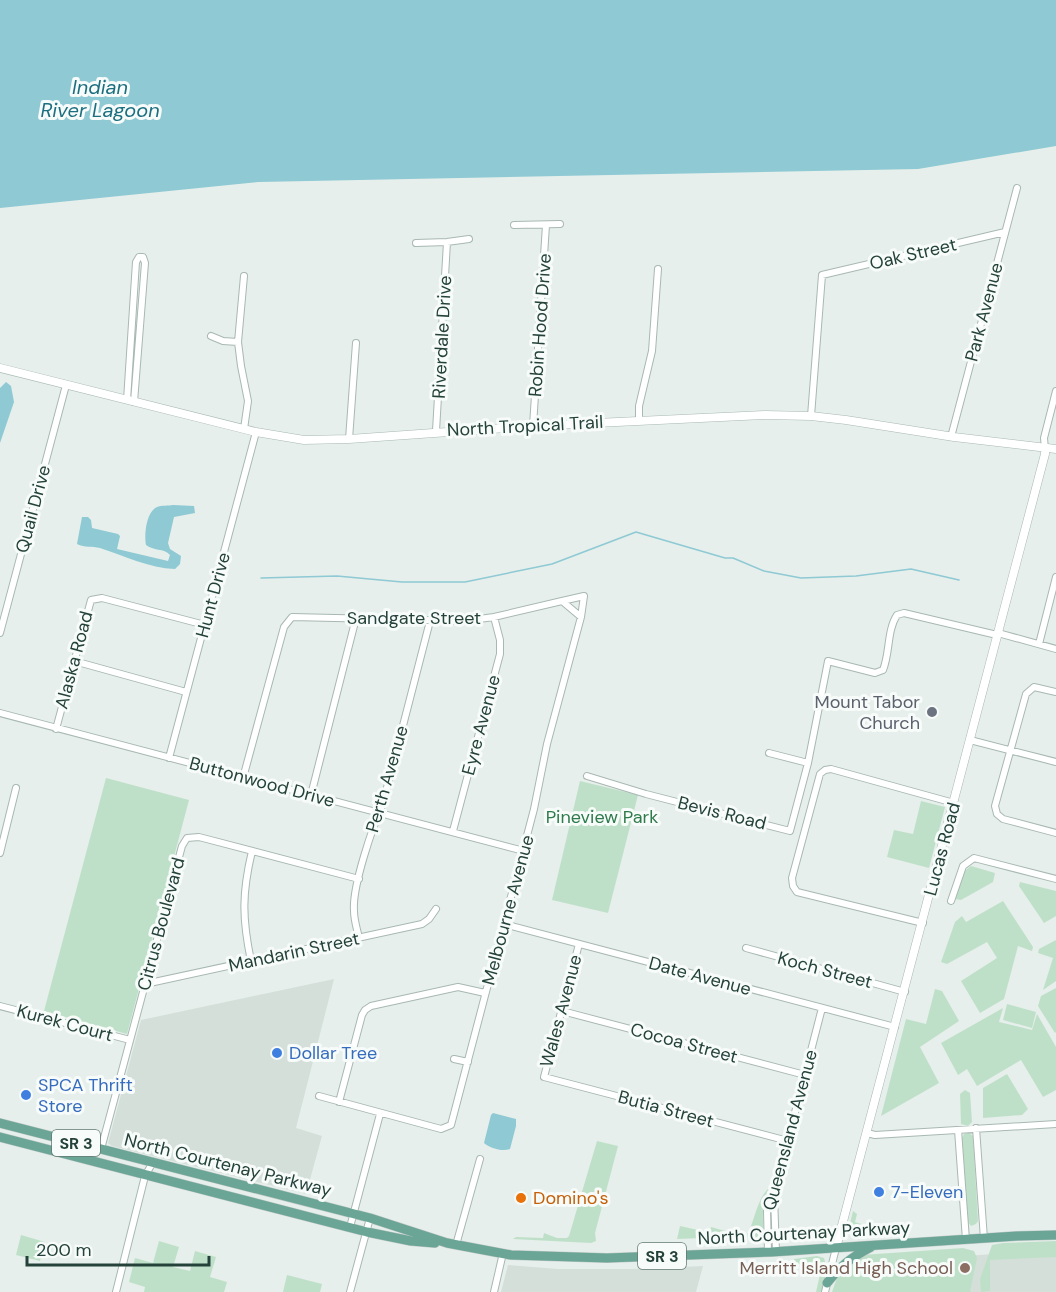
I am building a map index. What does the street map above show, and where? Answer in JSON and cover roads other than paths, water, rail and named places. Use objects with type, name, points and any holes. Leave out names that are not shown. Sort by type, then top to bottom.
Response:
[{"type":"main road","name":"North Courtenay Parkway","points":[[0,1123],[370,1218],[452,1244]]},
{"type":"main road","name":"North Courtenay Parkway","points":[[0,1137],[367,1232],[411,1241],[452,1244],[502,1253],[546,1257],[607,1258],[772,1252],[1056,1235]]},
{"type":"main road","points":[[826,1287],[840,1267],[853,1256],[876,1246]]},
{"type":"street","name":"Park Avenue","points":[[951,437],[1017,188]]},
{"type":"street","points":[[514,225],[560,224]]},
{"type":"street","name":"Robin Hood Drive","points":[[533,426],[546,225]]},
{"type":"street","name":"Oak Street","points":[[811,416],[822,275],[1005,232]]},
{"type":"street","points":[[416,243],[469,239]]},
{"type":"street","name":"Riverdale Drive","points":[[436,431],[447,242]]},
{"type":"street","points":[[139,257],[143,257],[145,263],[140,327],[130,401],[136,262],[139,257]]},
{"type":"street","points":[[639,420],[639,406],[652,351],[658,268]]},
{"type":"street","points":[[244,276],[238,342],[248,400],[244,429]]},
{"type":"street","points":[[132,326],[140,327]]},
{"type":"street","points":[[211,336],[223,341],[238,342]]},
{"type":"street","points":[[349,439],[356,344]]},
{"type":"street","name":"North Tropical Trail","points":[[0,368],[256,432],[304,440],[639,420],[724,416],[811,416],[951,437],[1056,449]]},
{"type":"street","name":"Quail Drive","points":[[0,633],[66,385]]},
{"type":"street","points":[[1044,449],[1044,438],[1056,391]]},
{"type":"street","name":"Hunt Drive","points":[[170,758],[256,432]]},
{"type":"street","name":"Lucas Road","points":[[836,1248],[896,1027],[1045,454],[1044,449]]},
{"type":"street","points":[[1039,644],[1053,605],[1056,577]]},
{"type":"street","points":[[562,601],[584,596],[581,617]]},
{"type":"street","name":"Alaska Road","points":[[56,729],[91,600],[97,598],[205,625]]},
{"type":"street","points":[[562,601],[581,617]]},
{"type":"street","name":"Sandgate Street","points":[[243,778],[288,619],[296,616],[464,621],[494,617],[562,601]]},
{"type":"street","name":"Bevis Road","points":[[587,776],[790,831],[808,763],[828,661],[875,673],[883,670],[887,661],[893,621],[897,615],[904,613],[998,634]]},
{"type":"street","name":"Eyre Avenue","points":[[453,831],[500,654],[500,640],[494,617]]},
{"type":"street","name":"Melbourne Avenue","points":[[380,1114],[441,1129],[448,1127],[453,1120],[524,850],[547,744],[581,617]]},
{"type":"street","points":[[311,795],[356,618]]},
{"type":"street","name":"Perth Avenue","points":[[358,938],[354,910],[359,879],[430,621]]},
{"type":"street","points":[[998,634],[1056,649]]},
{"type":"street","points":[[74,661],[186,692]]},
{"type":"street","points":[[1056,692],[1034,687],[1026,694],[995,806],[997,814],[1004,819],[1056,832]]},
{"type":"street","name":"Buttonwood Drive","points":[[0,713],[524,850]]},
{"type":"street","points":[[970,740],[1056,762]]},
{"type":"street","points":[[769,753],[808,763]]},
{"type":"street","points":[[923,923],[797,892],[793,886],[795,869],[820,774],[825,770],[831,769],[954,803]]},
{"type":"street","points":[[0,853],[16,788]]},
{"type":"street","name":"Citrus Boulevard","points":[[101,1149],[184,842],[187,838],[199,837],[359,879]]},
{"type":"street","points":[[251,961],[243,906],[244,887],[252,851]]},
{"type":"street","points":[[951,901],[963,866],[974,858],[1056,879]]},
{"type":"street","name":"Mandarin Street","points":[[146,984],[422,924],[436,909]]},
{"type":"street","name":"Date Avenue","points":[[504,924],[896,1027]]},
{"type":"street","name":"Wales Avenue","points":[[544,1077],[579,944]]},
{"type":"street","name":"Koch Street","points":[[746,948],[905,992]]},
{"type":"street","points":[[339,1102],[362,1015],[370,1006],[458,987],[485,993]]},
{"type":"street","name":"Kurek Court","points":[[0,1006],[130,1040]]},
{"type":"street","name":"Queensland Avenue","points":[[772,1252],[767,1210],[774,1193],[822,1008]]},
{"type":"street","name":"Cocoa Street","points":[[562,1011],[805,1075]]},
{"type":"street","points":[[352,1052],[366,1056]]},
{"type":"street","points":[[454,1059],[468,1062]]},
{"type":"street","name":"Butia Street","points":[[544,1077],[788,1141]]},
{"type":"street","points":[[319,1096],[380,1114],[350,1227]]},
{"type":"street","points":[[867,1133],[875,1135],[1056,1124]]},
{"type":"street","points":[[976,1128],[984,1239]]},
{"type":"street","points":[[958,1130],[966,1240]]},
{"type":"street","points":[[452,1244],[480,1158]]},
{"type":"street","points":[[116,1292],[145,1176],[153,1162]]},
{"type":"street","points":[[350,1292],[370,1218]]},
{"type":"street","points":[[826,1287],[836,1248]]},
{"type":"street","points":[[494,1292],[502,1253]]},
{"type":"water","name":"Indian River Lagoon","points":[[0,0],[1056,0],[1056,146],[918,169],[258,182],[0,208]]},
{"type":"water","points":[[6,382],[11,386],[14,402],[0,443],[0,388]]},
{"type":"water","points":[[159,506],[194,506],[195,513],[174,517],[168,543],[170,549],[181,556],[180,564],[175,569],[137,561],[100,548],[77,544],[82,517],[88,517],[92,528],[120,536],[117,549],[168,561],[170,555],[146,545],[145,536],[148,519],[153,510]]},
{"type":"water","points":[[493,1113],[516,1119],[510,1149],[496,1149],[484,1143]]},
{"type":"waterway","points":[[261,578],[337,576],[402,582],[465,582],[552,564],[636,532],[725,558],[733,558],[764,571],[801,578],[856,576],[911,569],[959,580]]},
{"type":"place","name":"Mount Tabor Church","points":[[932,712]]},
{"type":"place","name":"Dollar Tree","points":[[277,1053]]},
{"type":"place","name":"SPCA Thrift Store","points":[[26,1095]]},
{"type":"place","name":"7-Eleven","points":[[879,1192]]},
{"type":"place","name":"Domino's","points":[[521,1198]]},
{"type":"place","name":"Merritt Island High School","points":[[965,1268]]},
{"type":"park label","name":"Pineview Park","points":[[602,817]]}]
